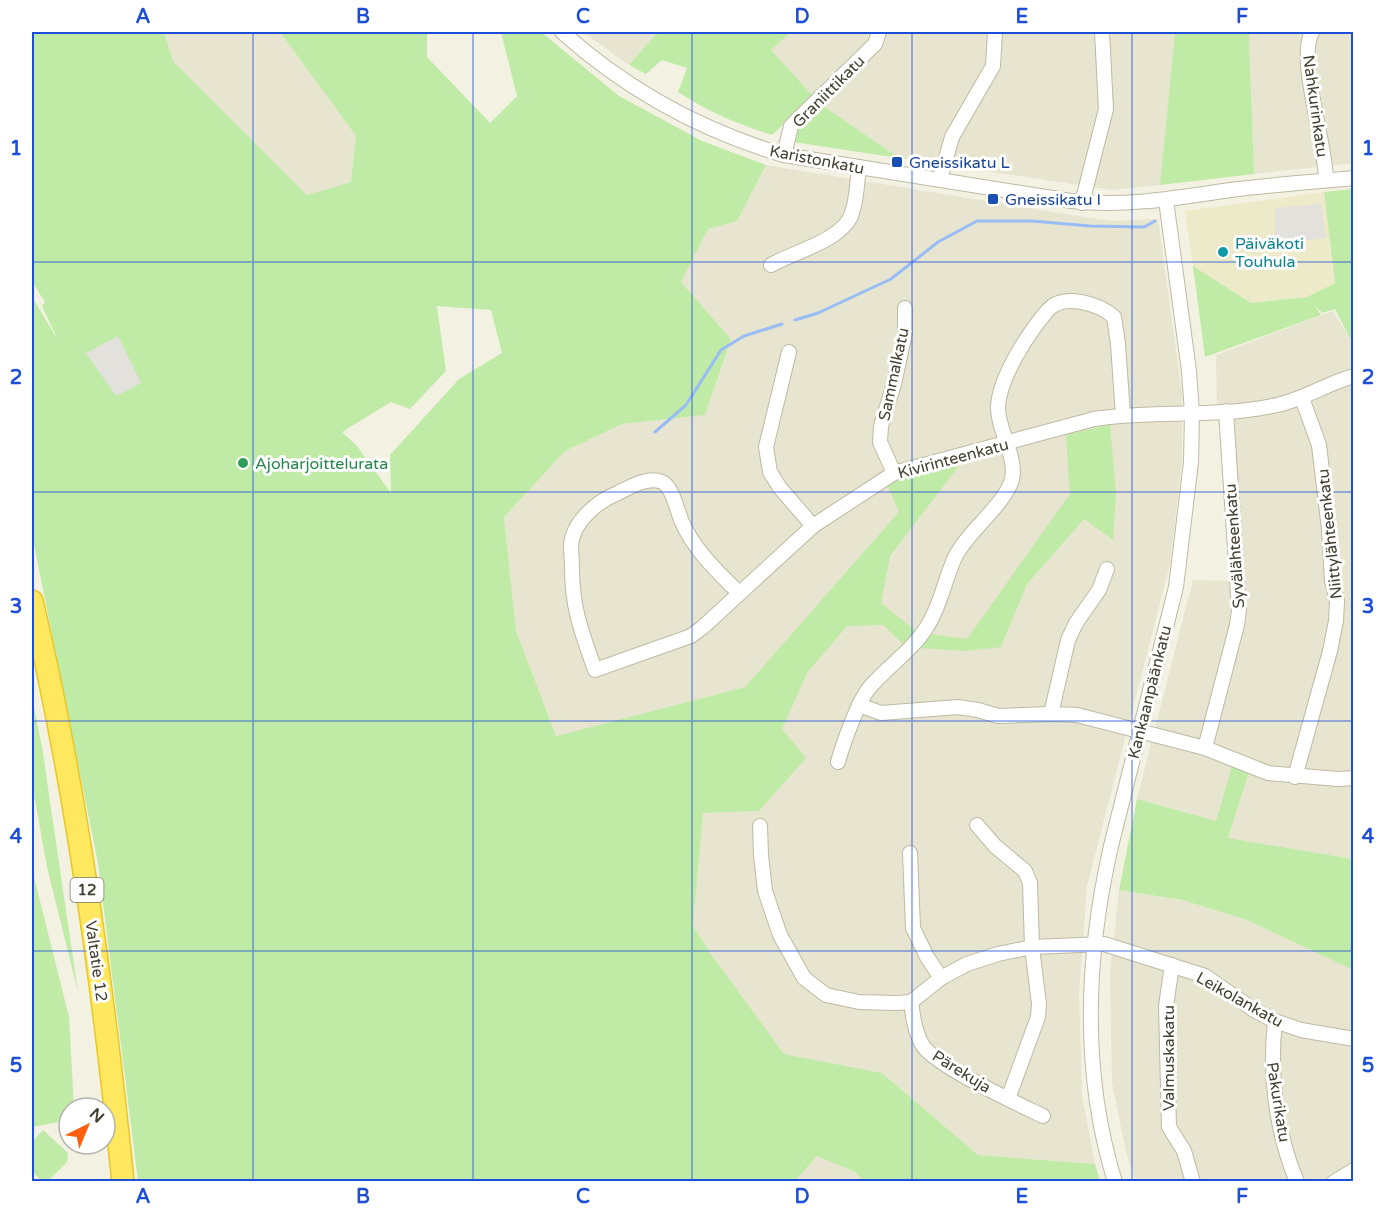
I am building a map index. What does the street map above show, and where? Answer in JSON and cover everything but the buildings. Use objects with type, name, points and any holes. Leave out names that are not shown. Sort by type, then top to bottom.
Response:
[{"type":"highway","name":"Valtatie 12","points":[[32,601],[56,714],[87,887],[123,1182]]},
{"type":"street","name":"Karistonkatu","points":[[562,32],[608,70],[680,113],[739,141],[784,155],[1082,202],[1137,204],[1277,184],[1353,178]]},
{"type":"street","name":"Graniittikatu","points":[[784,155],[791,126],[875,44],[879,32]]},
{"type":"street","points":[[940,179],[952,137],[993,66],[995,32]]},
{"type":"street","points":[[1082,202],[1106,109],[1102,32]]},
{"type":"street","name":"Nahkurinkatu","points":[[1312,32],[1306,57],[1326,180]]},
{"type":"street","points":[[771,265],[823,241],[848,222],[853,210],[859,167]]},
{"type":"street","name":"Kankaanpäänkatu","points":[[1115,1182],[1102,1131],[1095,1086],[1090,1001],[1093,945],[1101,886],[1176,587],[1189,482],[1192,413],[1185,331],[1166,200]]},
{"type":"street","points":[[838,762],[859,705],[869,688],[905,653],[928,625],[956,556],[1006,492],[1013,474],[1000,427],[998,406],[1011,364],[1048,310],[1057,302],[1064,301],[1098,307],[1114,317],[1123,415]]},
{"type":"street","name":"Sammalkatu","points":[[894,473],[880,442],[881,426],[894,384],[905,333],[905,308]]},
{"type":"street","points":[[789,352],[766,447],[771,472],[780,488],[813,526]]},
{"type":"street","name":"Kivirinteenkatu","points":[[739,593],[694,543],[682,524],[669,488],[663,482],[649,480],[613,495],[586,516],[576,529],[571,543],[574,609],[595,670],[692,636],[813,526],[894,473],[1073,423],[1123,415],[1154,416],[1271,406],[1302,398],[1353,376]]},
{"type":"street","name":"Niittylähteenkatu","points":[[1295,777],[1330,651],[1337,601],[1332,581],[1329,529],[1319,445],[1302,398]]},
{"type":"street","name":"Syvälähteenkatu","points":[[1205,748],[1238,625],[1239,610],[1226,411]]},
{"type":"street","points":[[1051,714],[1068,640],[1076,623],[1099,590],[1107,570]]},
{"type":"street","points":[[859,705],[881,713],[958,707],[998,716],[1077,715],[1205,748],[1268,773],[1295,777],[1353,778]]},
{"type":"street","points":[[977,825],[995,846],[1025,871],[1030,883],[1032,947],[1039,1004],[1038,1017],[1008,1099]]},
{"type":"street","points":[[760,826],[765,891],[780,934],[804,978],[826,995],[859,1002],[911,1002]]},
{"type":"street","points":[[910,853],[914,928],[927,957],[941,978]]},
{"type":"street","name":"Leikolankatu","points":[[911,1002],[941,978],[968,964],[998,954],[1032,947],[1104,944],[1205,976],[1254,1010],[1275,1021],[1301,1030],[1353,1039]]},
{"type":"street","name":"Valmuskakatu","points":[[1172,965],[1166,1006],[1169,1127],[1184,1151],[1193,1182]]},
{"type":"street","name":"Pärekuja","points":[[911,1002],[916,1031],[924,1046],[936,1059],[1043,1116]]},
{"type":"street","name":"Pakurikatu","points":[[1275,1021],[1272,1053],[1274,1087],[1281,1132],[1297,1182]]},
{"type":"street","points":[[1334,1182],[1353,1170]]},
{"type":"shaded area","points":[[164,32],[280,32],[356,136],[351,182],[307,195],[173,61]]},
{"type":"shaded area","points":[[583,32],[658,32],[629,65]]},
{"type":"shaded area","points":[[791,32],[1175,32],[1160,185],[1112,190],[899,158],[819,103],[771,50]]},
{"type":"shaded area","points":[[1252,32],[1353,32],[1353,163],[1254,174],[1249,36]]},
{"type":"shaded area","points":[[766,165],[1112,221],[1158,219],[1182,394],[1182,461],[1170,564],[1087,886],[1079,994],[1082,1095],[1095,1164],[978,1155],[882,1073],[784,1054],[693,926],[703,813],[759,811],[745,687],[556,736],[516,631],[504,517],[565,451],[622,424],[705,415],[731,339],[681,282],[708,229],[737,221]]},
{"type":"shaded area","points":[[1324,192],[1335,283],[1307,297],[1251,303],[1193,266],[1185,211]]},
{"type":"shaded area","points":[[1321,204],[1326,238],[1275,244],[1275,208]]},
{"type":"shaded area","points":[[1333,311],[1350,338],[1354,339],[1353,859],[1228,838],[1249,772],[1232,766],[1216,821],[1137,799],[1193,580],[1232,581],[1217,407],[1216,355]]},
{"type":"shaded area","points":[[118,336],[141,383],[116,396],[86,353]]},
{"type":"shaded area","points":[[1119,890],[1181,900],[1247,920],[1353,970],[1353,1181],[1135,1181],[1126,1151],[1112,1083],[1110,972]]},
{"type":"shaded area","points":[[817,1156],[855,1172],[864,1181],[794,1182]]},
{"type":"green space","points":[[32,32],[164,32],[173,61],[307,195],[351,182],[356,136],[280,32],[427,32],[427,57],[490,123],[517,96],[501,32],[541,32],[619,96],[702,141],[766,165],[737,221],[708,229],[681,282],[731,339],[705,415],[622,424],[565,451],[504,517],[516,631],[556,736],[745,687],[899,512],[887,484],[897,478],[961,463],[890,556],[881,603],[916,631],[905,646],[883,625],[847,626],[807,673],[782,729],[806,758],[759,811],[703,813],[693,926],[784,1054],[882,1073],[978,1155],[1095,1164],[1100,1181],[864,1181],[855,1172],[817,1156],[794,1182],[138,1181],[98,863],[32,535],[32,297],[58,340],[42,306],[45,302],[32,282]],"holes":[[[437,306],[491,310],[502,353],[459,379],[390,455],[391,493],[357,446],[342,432],[391,402],[410,409],[446,371]]]},
{"type":"green space","points":[[658,32],[791,32],[771,50],[813,96],[772,135],[735,122],[678,92],[687,68],[662,60],[646,74],[629,65]]},
{"type":"green space","points":[[1175,32],[1252,32],[1249,36],[1254,174],[1160,185]]},
{"type":"green space","points":[[819,103],[899,158],[793,142],[801,121]]},
{"type":"green space","points":[[1353,189],[1353,338],[1350,338],[1335,309],[1322,313],[1314,305],[1321,315],[1205,357],[1193,266],[1251,303],[1307,297],[1335,283],[1324,192]]},
{"type":"green space","points":[[1110,424],[1116,494],[1113,540],[1084,519],[1027,584],[1001,647],[966,651],[921,648],[930,634],[967,639],[1070,494],[1066,435]]},
{"type":"green space","points":[[32,698],[42,747],[78,992],[47,867],[32,792]]},
{"type":"green space","points":[[1232,766],[1249,772],[1228,838],[1353,859],[1353,970],[1247,920],[1182,900],[1119,890],[1137,799],[1216,821]]},
{"type":"green space","points":[[32,869],[69,1017],[73,1096],[57,1096],[57,1122],[32,1127]]},
{"type":"green space","points":[[43,1130],[57,1143],[57,1156],[68,1156],[67,1162],[48,1181],[42,1181],[32,1172],[32,1142]]},
{"type":"waterway","points":[[795,320],[818,313],[891,279],[938,242],[977,221],[1032,221],[1090,226],[1144,227],[1155,221]]},
{"type":"waterway","points":[[655,432],[686,405],[721,350],[744,336],[782,324]]},
{"type":"place","name":"Gneissikatu L","points":[[897,162]]},
{"type":"place","name":"Gneissikatu I","points":[[993,199]]},
{"type":"place","name":"Päiväkoti Touhula","points":[[1223,252]]},
{"type":"place","name":"Ajoharjoittelurata","points":[[243,463]]}]
